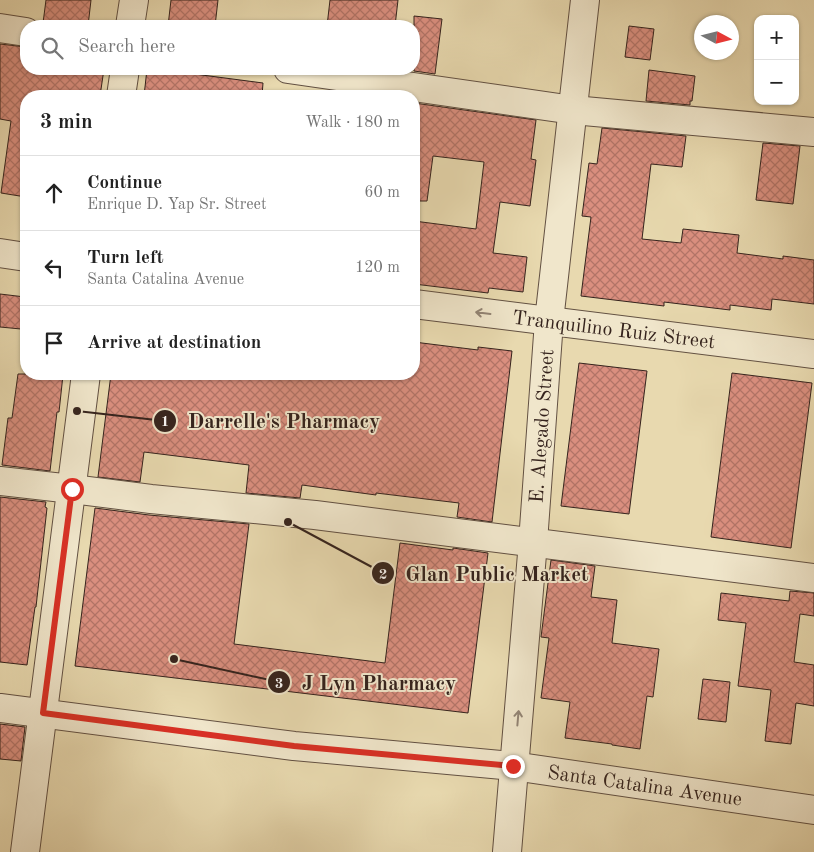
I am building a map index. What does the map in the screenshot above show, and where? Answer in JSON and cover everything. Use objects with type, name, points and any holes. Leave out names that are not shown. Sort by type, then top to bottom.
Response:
[{"type":"street","points":[[131,20],[134,0]]},
{"type":"street","name":"E. Alegado Street","points":[[506,852],[533,542],[549,321],[585,0]]},
{"type":"street","points":[[0,28],[20,31]]},
{"type":"street","points":[[122,90],[124,75]]},
{"type":"street","points":[[330,75],[573,110],[814,132]]},
{"type":"street","points":[[0,253],[20,256]]},
{"type":"street","name":"Tranquilino Ruiz Street","points":[[420,305],[814,354]]},
{"type":"street","points":[[25,852],[85,380]]},
{"type":"street","points":[[0,481],[151,499],[315,515],[814,578]]},
{"type":"street","name":"Santa Catalina Avenue","points":[[0,708],[294,746],[513,766],[814,810]]},
{"type":"building","points":[[46,0],[91,0],[89,20],[43,20]]},
{"type":"building","points":[[171,0],[218,0],[216,20],[169,20]]},
{"type":"building","points":[[330,0],[398,0],[396,20],[328,20]]},
{"type":"building","points":[[414,16],[442,19],[435,74],[420,72],[420,20],[414,20]]},
{"type":"building","points":[[629,26],[654,29],[650,60],[625,57]]},
{"type":"building","points":[[0,44],[20,46],[20,75],[103,75],[101,90],[20,90],[20,196],[1,193],[11,121],[0,119]]},
{"type":"building","points":[[649,70],[695,76],[690,105],[646,101]]},
{"type":"building","points":[[146,75],[202,75],[263,83],[262,90],[145,90]]},
{"type":"building","points":[[420,104],[536,120],[531,159],[536,160],[530,206],[500,202],[493,253],[527,257],[523,292],[489,288],[488,293],[420,285],[420,222],[476,229],[484,162],[433,156],[427,201],[420,201]]},
{"type":"building","points":[[602,128],[686,136],[682,167],[651,164],[642,239],[681,243],[683,229],[739,235],[737,253],[783,259],[783,256],[814,260],[814,304],[772,299],[771,310],[730,305],[730,310],[664,302],[664,306],[581,296],[591,217],[582,216],[589,163],[597,164]]},
{"type":"building","points":[[763,143],[800,146],[793,204],[756,200]]},
{"type":"building","points":[[0,294],[20,296],[20,329],[0,327]]},
{"type":"building","points":[[420,343],[478,350],[478,347],[512,351],[492,522],[457,517],[459,503],[376,493],[376,495],[302,485],[300,498],[246,493],[249,465],[144,452],[140,482],[98,477],[110,380],[420,380]]},
{"type":"building","points":[[579,363],[647,371],[629,514],[561,506]]},
{"type":"building","points":[[732,373],[812,383],[791,548],[711,537]]},
{"type":"building","points":[[18,374],[20,374],[20,380],[62,380],[50,471],[2,465],[8,418],[12,418]]},
{"type":"building","points":[[0,497],[46,502],[45,507],[47,508],[36,607],[27,665],[0,662]]},
{"type":"building","points":[[95,508],[249,524],[234,644],[385,663],[400,543],[488,553],[468,713],[75,666]]},
{"type":"building","points":[[551,560],[595,566],[591,597],[617,600],[612,643],[659,649],[653,697],[647,696],[640,749],[565,738],[570,702],[541,698],[549,638],[541,637]]},
{"type":"building","points":[[790,591],[814,593],[814,616],[800,614],[794,662],[814,665],[814,706],[796,703],[791,744],[765,741],[771,690],[738,686],[746,623],[718,620],[721,593],[789,601]]},
{"type":"building","points":[[703,679],[730,682],[726,722],[698,719]]},
{"type":"building","points":[[0,724],[25,727],[21,761],[0,759]]},
{"type":"place","name":"Darrelle's Pharmacy","points":[[77,411]]},
{"type":"place","name":"Glan Public Market","points":[[288,522]]},
{"type":"place","name":"J Lyn Pharmacy","points":[[174,659]]},
{"type":"route","points":[[72,489],[43,713],[294,746],[513,766]]}]
